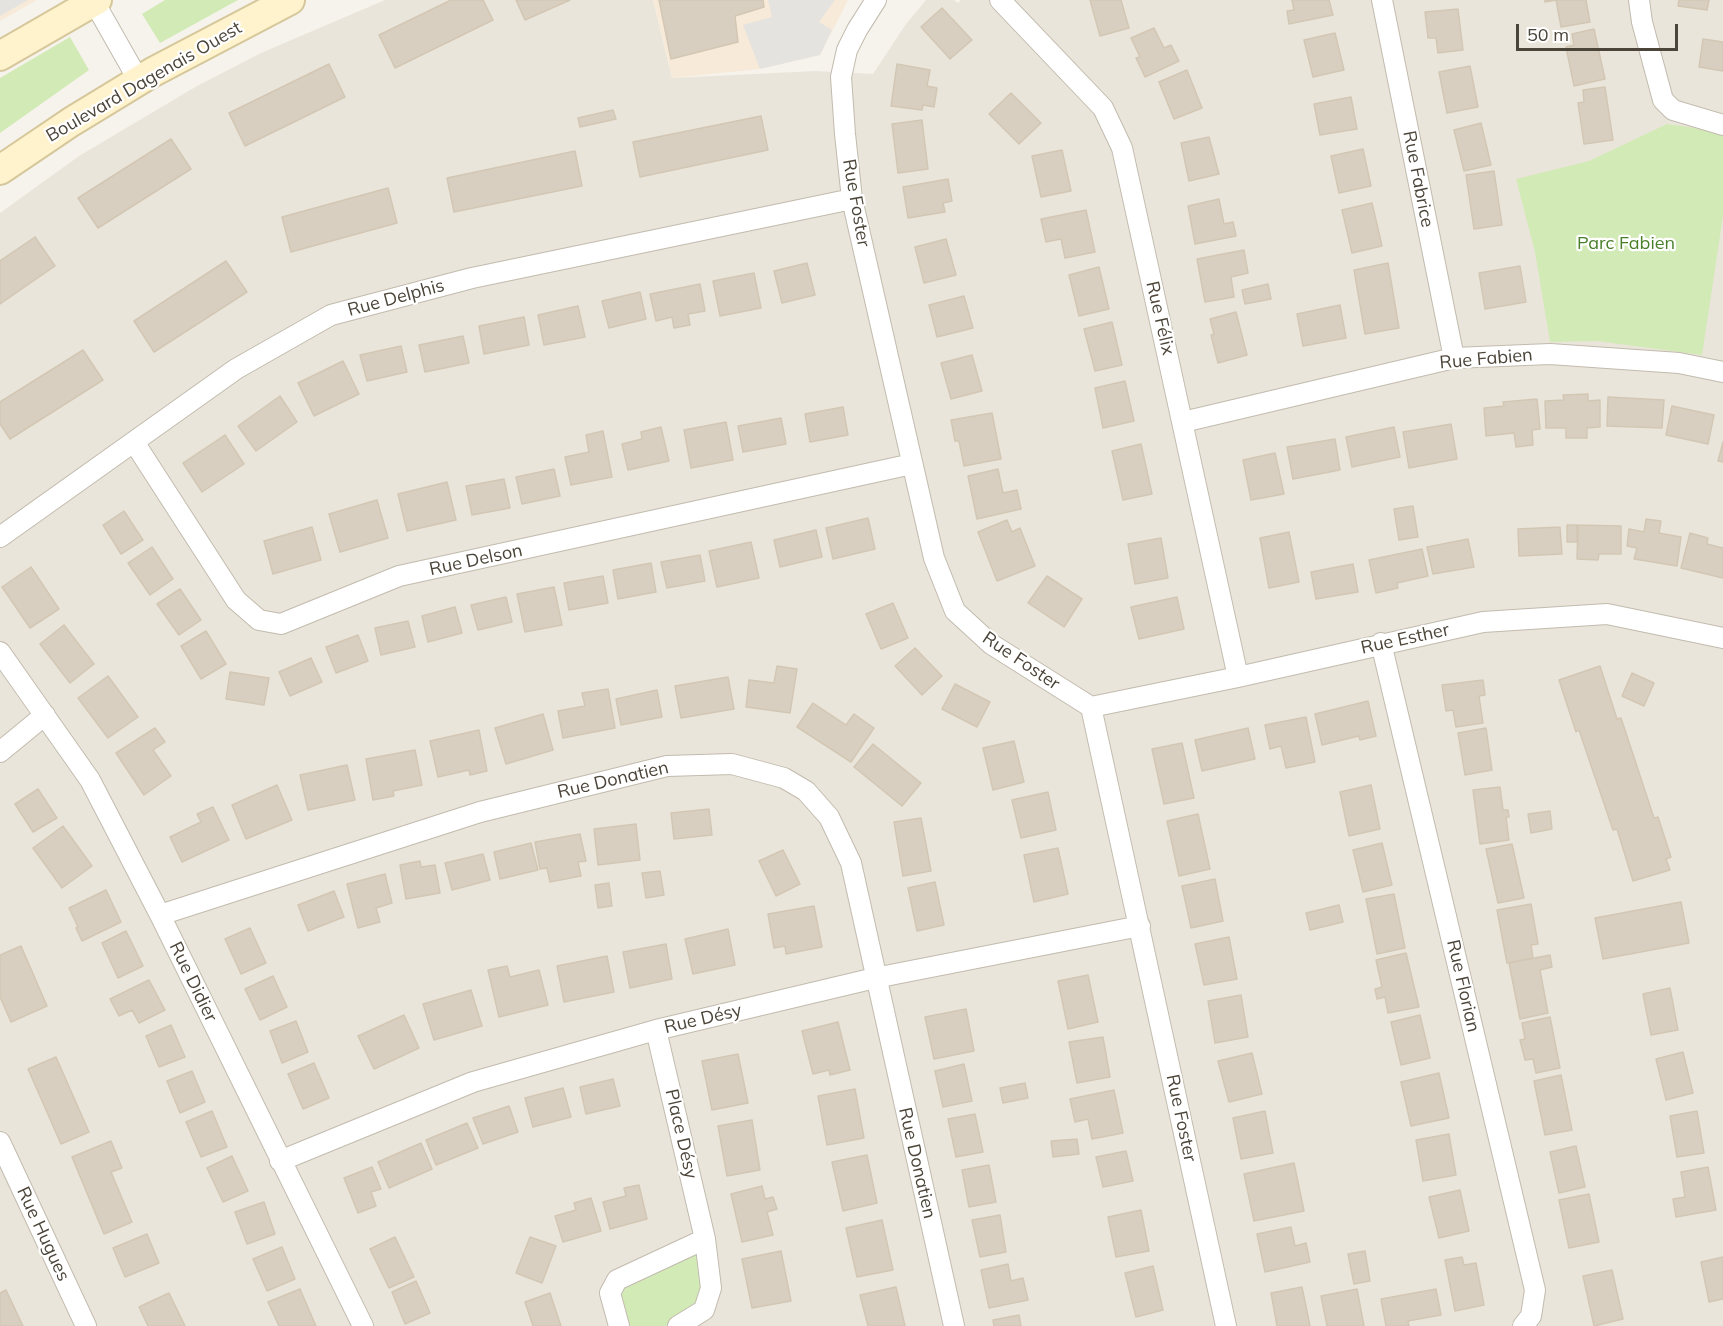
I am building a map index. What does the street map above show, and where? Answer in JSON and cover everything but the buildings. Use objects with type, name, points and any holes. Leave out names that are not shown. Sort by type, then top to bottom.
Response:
[{"type":"main road","name":"Boulevard Dagenais Ouest","points":[[0,170],[71,122],[139,81],[290,0]]},
{"type":"main road","points":[[0,56],[95,1]]},
{"type":"street","name":"Rue Foster","points":[[876,0],[857,30],[848,50],[841,77],[852,199],[934,558],[955,611],[991,644],[1091,707],[1226,1326]]},
{"type":"street","name":"Rue Félix","points":[[1000,0],[1103,108],[1122,148],[1238,677]]},
{"type":"street","name":"Rue Fabrice","points":[[1382,0],[1454,358]]},
{"type":"street","points":[[1639,0],[1642,22],[1663,100],[1673,110],[1723,125]]},
{"type":"street","points":[[95,1],[139,81]]},
{"type":"street","name":"Rue Delphis","points":[[0,537],[236,369],[332,315],[472,278],[852,199]]},
{"type":"street","name":"Rue Fabien","points":[[1183,422],[1454,358],[1550,354],[1679,363],[1723,372]]},
{"type":"street","name":"Rue Delson","points":[[134,442],[236,600],[259,620],[281,624],[399,576],[912,464]]},
{"type":"street","name":"Rue Esther","points":[[1091,707],[1238,677],[1483,622],[1607,614],[1723,638]]},
{"type":"street","name":"Rue Florian","points":[[1382,643],[1535,1290],[1531,1316],[1524,1326]]},
{"type":"street","name":"Rue Didier","points":[[0,652],[90,780],[160,915],[363,1326]]},
{"type":"street","points":[[0,752],[45,715]]},
{"type":"street","name":"Rue Donatien","points":[[160,915],[480,812],[667,766],[732,764],[784,778],[806,791],[829,817],[851,863],[954,1326]]},
{"type":"street","name":"Rue Désy","points":[[280,1161],[473,1083],[656,1030],[875,978],[1140,926]]},
{"type":"street","name":"Place Désy","points":[[656,1030],[705,1239],[711,1288],[704,1310],[678,1326]]},
{"type":"street","name":"Rue Hugues","points":[[0,1142],[86,1326]]},
{"type":"street","points":[[619,1326],[610,1293],[617,1280],[705,1239]]},
{"type":"shaded area","points":[[0,0],[37,0],[0,21]]},
{"type":"shaded area","points":[[0,0],[28,0],[0,16]]},
{"type":"shaded area","points":[[385,0],[653,0],[672,78],[815,71],[873,74],[906,24],[926,0],[954,0],[958,3],[961,0],[1723,0],[1723,1326],[0,1326],[0,213],[79,156],[197,86],[261,53]]},
{"type":"shaded area","points":[[653,0],[848,0],[820,55],[760,69],[672,78]]},
{"type":"shaded area","points":[[768,0],[835,0],[819,22],[832,30],[820,55],[760,69],[743,25],[772,17]]},
{"type":"green space","points":[[165,0],[238,0],[160,43],[142,14]]},
{"type":"green space","points":[[70,37],[89,70],[0,133],[0,78]]},
{"type":"green space","name":"Parc Fabien","points":[[1667,124],[1723,132],[1723,216],[1702,355],[1597,341],[1550,342],[1535,252],[1516,179],[1589,161]]},
{"type":"green space","points":[[705,1239],[711,1288],[678,1326],[619,1326],[617,1280]]}]
